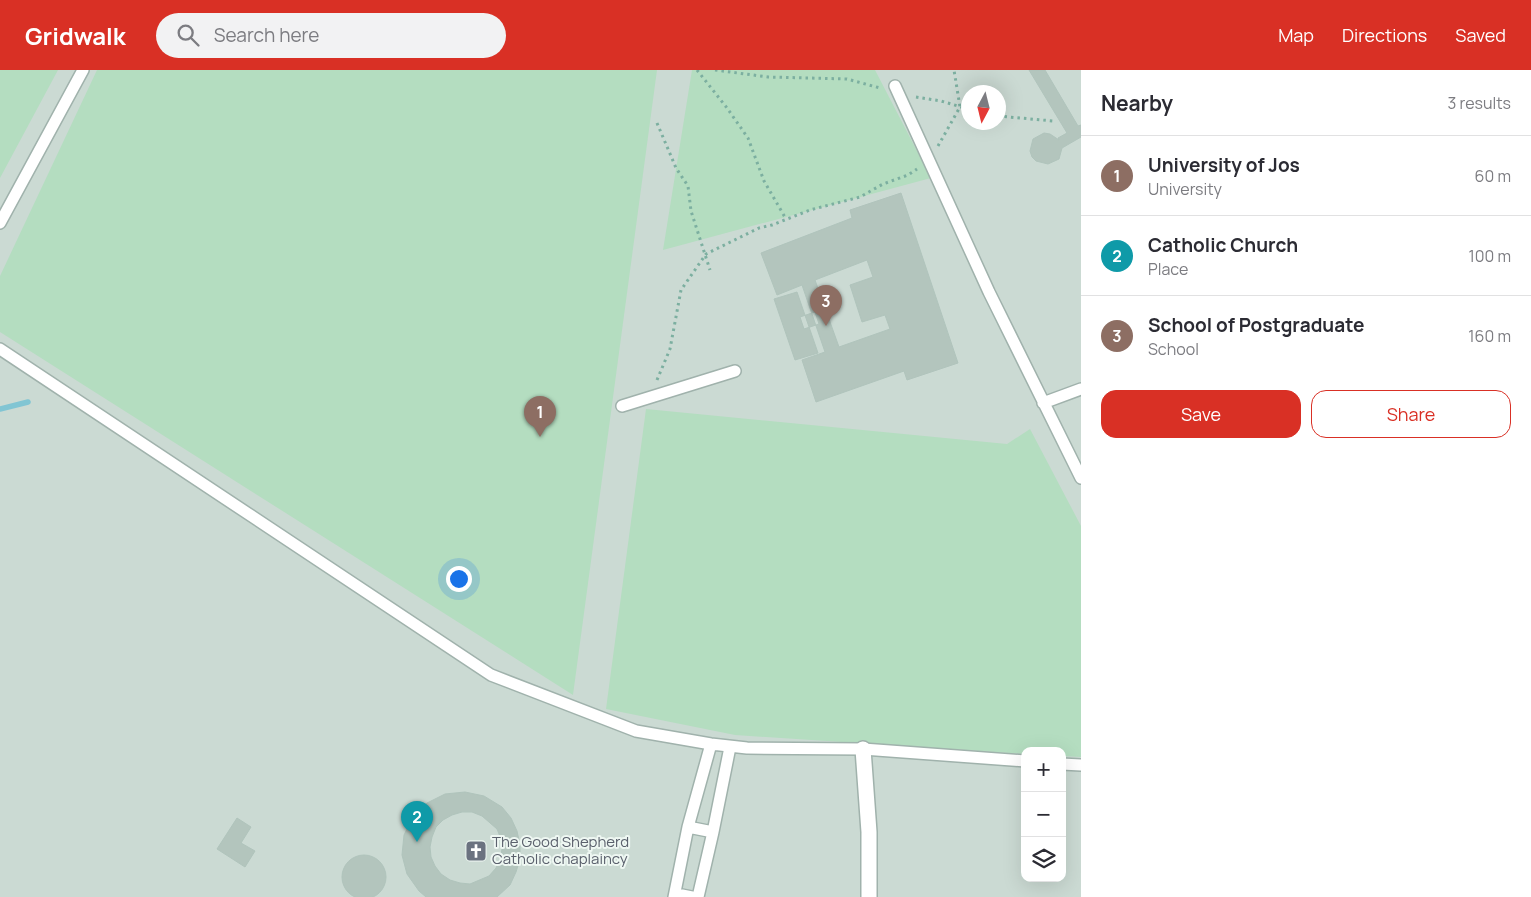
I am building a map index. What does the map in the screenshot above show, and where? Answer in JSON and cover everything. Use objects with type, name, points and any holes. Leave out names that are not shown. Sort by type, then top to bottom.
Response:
[{"type":"street","points":[[863,749],[870,832],[870,897]]},
{"type":"lane","points":[[0,223],[82,70]]},
{"type":"lane","points":[[896,89],[989,292],[1081,478]]},
{"type":"lane","points":[[0,348],[491,676],[636,731],[711,744],[730,747],[863,749],[1021,761]]},
{"type":"lane","points":[[622,406],[735,371]]},
{"type":"lane","points":[[1043,403],[1081,389]]},
{"type":"lane","points":[[692,897],[682,895],[674,897],[688,827],[711,744]]},
{"type":"lane","points":[[698,897],[730,747]]},
{"type":"lane","points":[[1066,764],[1081,765]]},
{"type":"lane","points":[[688,827],[713,832]]},
{"type":"path","points":[[697,70],[748,138],[764,182],[786,219]]},
{"type":"path","points":[[715,70],[768,77],[847,79],[896,89],[960,107]]},
{"type":"path","points":[[650,397],[670,348],[681,290],[706,254],[759,228],[810,210],[860,197],[883,184],[908,175],[922,166],[942,141],[960,107],[954,70]]},
{"type":"path","points":[[1006,117],[1052,121]]},
{"type":"path","points":[[657,124],[676,168],[688,186],[691,211],[697,234],[706,254],[710,270]]},
{"type":"shaded area","points":[[0,70],[1081,70],[1081,897],[0,897]]},
{"type":"green space","points":[[0,70],[58,70],[0,178]]},
{"type":"green space","points":[[97,70],[657,70],[573,695],[0,332],[0,276]]},
{"type":"green space","points":[[692,70],[875,70],[931,178],[663,250]]},
{"type":"green space","points":[[646,409],[1007,444],[1030,429],[1081,526],[1081,757],[1066,756],[1066,747],[1021,747],[1021,754],[735,735],[606,709]]},
{"type":"building","points":[[1029,70],[1045,70],[1078,126],[1081,125],[1081,137],[1062,148],[1059,159],[1048,164],[1036,161],[1032,157],[1030,151],[1033,139],[1044,133],[1050,134],[1059,140],[1058,138],[1067,133]]},
{"type":"building","points":[[901,193],[958,363],[907,380],[904,371],[816,402],[802,360],[825,352],[802,285],[777,295],[761,253],[852,218],[850,210]],"holes":[[[867,260],[873,277],[850,285],[862,322],[885,315],[890,329],[839,347],[815,280]]]},
{"type":"building","points":[[797,292],[818,353],[795,360],[774,299]]},
{"type":"building","points":[[815,312],[819,324],[804,329],[800,317]]},
{"type":"building","points":[[465,792],[484,796],[502,807],[511,818],[517,831],[520,859],[510,885],[497,897],[426,897],[419,891],[407,874],[402,855],[404,835],[413,817],[427,803],[445,794]],"holes":[[[462,812],[472,812],[482,816],[497,829],[502,849],[496,868],[489,876],[470,884],[450,880],[441,874],[431,857],[430,847],[436,827],[443,820]]]},
{"type":"building","points":[[237,818],[251,827],[241,843],[255,851],[245,867],[217,849]]},
{"type":"building","points":[[364,855],[376,859],[382,865],[386,877],[382,889],[376,895],[368,898],[352,895],[346,889],[342,877],[346,865],[352,859]]},
{"type":"waterway","points":[[0,409],[28,402]]},
{"type":"place","name":"School of Postgraduate","points":[[826,326]]},
{"type":"place","name":"University of Jos","points":[[540,437]]},
{"type":"place","name":"Catholic Church","points":[[417,842]]},
{"type":"place","name":"The Good Shepherd Catholic chaplaincy","points":[[476,851]]}]
